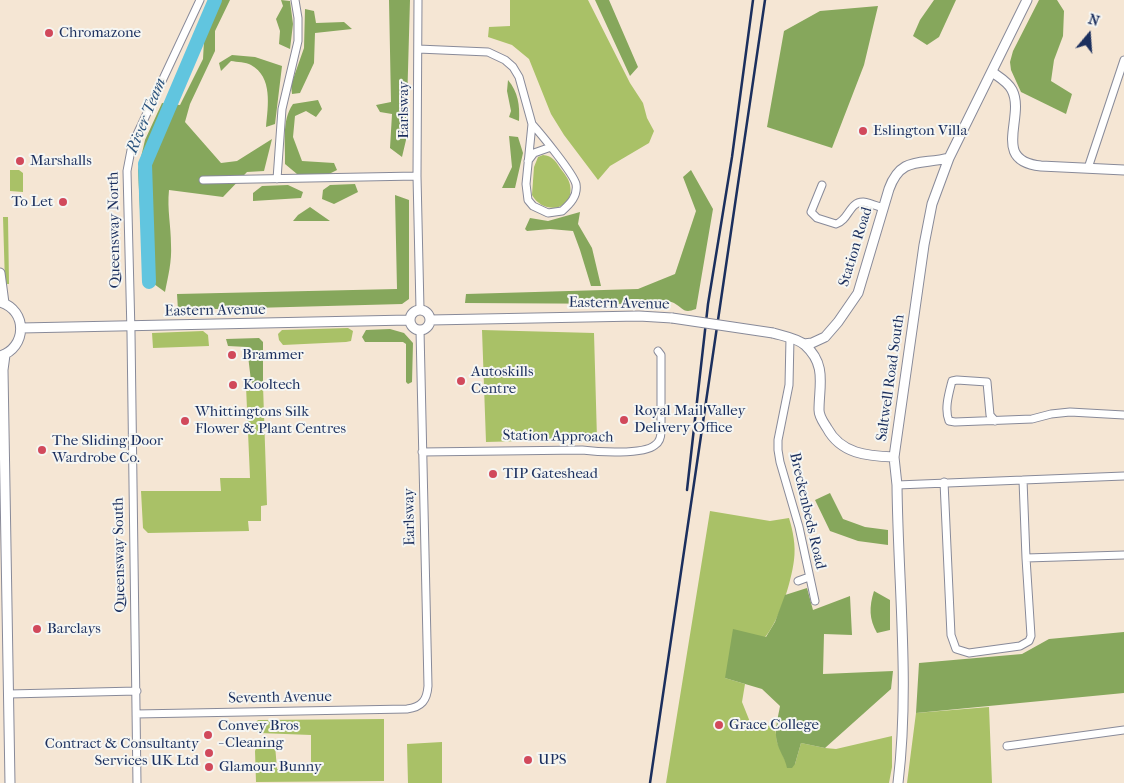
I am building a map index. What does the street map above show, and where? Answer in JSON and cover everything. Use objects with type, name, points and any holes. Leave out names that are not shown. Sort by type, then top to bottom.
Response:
[{"type":"street","name":"Queensway North","points":[[131,326],[128,162],[132,145],[200,0]]},
{"type":"street","points":[[278,179],[282,109],[298,41],[296,0]]},
{"type":"street","name":"Earlsway","points":[[418,0],[420,309]]},
{"type":"street","name":"Saltwell Road South","points":[[898,783],[901,758],[903,667],[897,485],[894,457],[928,221],[937,188],[949,158],[1027,0]]},
{"type":"street","points":[[418,49],[488,52],[513,67],[519,77],[532,124],[526,184],[528,200],[541,210],[555,213],[562,211],[574,198],[576,183],[532,124]]},
{"type":"street","points":[[1088,168],[1124,60]]},
{"type":"street","points":[[992,72],[1004,80],[1013,91],[1015,108],[1012,147],[1016,156],[1031,165],[1124,170]]},
{"type":"street","points":[[528,161],[534,153],[551,147]]},
{"type":"street","name":"Station Road","points":[[804,344],[825,337],[856,297],[894,177],[908,165],[949,158]]},
{"type":"street","points":[[203,180],[418,176]]},
{"type":"street","points":[[822,185],[811,212],[817,218],[836,224],[843,221],[854,205],[859,203],[865,202],[883,208]]},
{"type":"street","points":[[0,273],[2,302],[9,306],[17,315],[21,328],[17,344],[3,356],[10,783]]},
{"type":"street","points":[[420,309],[426,311],[430,320],[428,326],[420,330],[414,328],[409,320],[413,311],[420,309]]},
{"type":"street","name":"Eastern Avenue","points":[[430,320],[639,316],[672,318],[773,333],[804,344]]},
{"type":"street","name":"Eastern Avenue","points":[[21,328],[409,320]]},
{"type":"street","name":"Queensway South","points":[[131,326],[137,783]]},
{"type":"street","name":"Earlsway","points":[[420,330],[428,686],[427,696],[423,703]]},
{"type":"street","name":"Breckenbeds Road","points":[[790,338],[788,397],[778,440],[778,450],[799,527],[815,601]]},
{"type":"street","points":[[804,344],[818,362],[821,373],[819,413],[829,432],[842,446],[852,452],[894,457]]},
{"type":"street","name":"Station Approach","points":[[422,452],[582,450],[606,453],[652,447],[658,442],[661,431],[661,355],[658,351]]},
{"type":"street","points":[[995,421],[990,416],[987,382],[957,380],[952,382],[948,394],[947,416],[949,421],[995,421],[1070,412],[1124,415]]},
{"type":"street","points":[[897,485],[1124,476]]},
{"type":"street","points":[[944,482],[951,635],[956,649],[969,653],[1020,646],[1029,642],[1031,636],[1023,480]]},
{"type":"street","points":[[1026,558],[1124,555]]},
{"type":"street","points":[[798,580],[809,577]]},
{"type":"street","points":[[9,694],[137,691]]},
{"type":"street","name":"Seventh Avenue","points":[[136,714],[407,709],[416,708],[423,703]]},
{"type":"street","points":[[1007,746],[1124,730]]},
{"type":"green space","points":[[219,0],[230,0],[215,31],[215,51],[190,104],[185,122],[221,163],[237,161],[272,139],[264,171],[247,172],[223,197],[169,190],[171,251],[170,269],[165,292],[154,284],[142,250],[138,170],[145,140],[162,103],[180,105],[203,59],[204,41]]},
{"type":"green space","points":[[281,0],[290,1],[293,24],[290,49],[279,44],[280,31],[276,19],[283,6]]},
{"type":"green space","points":[[389,0],[410,0],[406,140],[402,157],[390,148],[392,114],[380,112],[376,105],[391,102]]},
{"type":"green space","points":[[510,0],[588,0],[630,83],[643,103],[647,118],[654,131],[649,143],[610,166],[598,180],[564,135],[551,114],[529,59],[512,45],[488,37],[489,27],[510,26]]},
{"type":"green space","points":[[595,0],[609,0],[638,67],[630,76]]},
{"type":"green space","points":[[934,0],[956,0],[939,37],[927,45],[913,36],[920,20]]},
{"type":"green space","points":[[1039,0],[1057,0],[1064,11],[1063,36],[1054,60],[1051,81],[1072,94],[1066,114],[1021,92],[1011,70],[1010,62],[1013,51]]},
{"type":"green space","points":[[878,6],[864,65],[832,148],[767,127],[784,31],[820,11]]},
{"type":"green space","points":[[305,9],[314,11],[316,23],[344,22],[352,29],[315,33],[314,63],[300,93],[292,94],[291,85],[304,48]]},
{"type":"green space","points":[[232,55],[255,57],[282,66],[275,124],[266,127],[268,93],[263,77],[258,70],[249,64],[231,61],[221,71],[219,63]]},
{"type":"green space","points":[[508,80],[518,99],[519,121],[509,117],[511,111],[507,91]]},
{"type":"green space","points":[[318,100],[322,109],[316,117],[306,111],[295,116],[293,137],[302,161],[334,163],[337,170],[329,174],[297,174],[285,164],[285,125],[293,104]]},
{"type":"green space","points":[[509,136],[518,137],[523,153],[515,188],[502,188],[512,167]]},
{"type":"green space","points":[[543,155],[551,157],[555,161],[569,183],[570,193],[568,200],[563,205],[557,207],[544,206],[537,202],[532,195],[534,167],[538,157]]},
{"type":"green space","points":[[10,170],[19,170],[23,173],[23,192],[10,191]]},
{"type":"green space","points":[[691,170],[713,209],[696,309],[686,311],[674,303],[655,300],[649,300],[643,304],[465,303],[466,294],[638,289],[675,274],[696,211],[683,177]]},
{"type":"green space","points":[[355,184],[358,192],[334,204],[322,199],[323,190],[330,185]]},
{"type":"green space","points":[[288,185],[303,192],[301,198],[253,201],[253,193],[262,186]]},
{"type":"green space","points":[[395,195],[409,200],[409,299],[402,304],[178,310],[177,294],[397,289]]},
{"type":"green space","points":[[310,207],[330,221],[293,221]]},
{"type":"green space","points":[[580,212],[578,224],[592,248],[601,286],[591,286],[573,231],[550,229],[527,231],[525,229],[530,218],[548,221]]},
{"type":"green space","points":[[3,217],[8,217],[9,284],[5,284]]},
{"type":"green space","points":[[348,328],[353,331],[351,341],[346,342],[283,345],[279,340],[278,334],[282,330]]},
{"type":"green space","points":[[390,329],[404,333],[413,343],[412,382],[408,384],[406,382],[406,344],[403,342],[365,342],[362,337],[366,330]]},
{"type":"green space","points":[[482,330],[594,333],[597,439],[486,442]]},
{"type":"green space","points":[[203,331],[208,335],[209,346],[153,348],[152,333]]},
{"type":"green space","points":[[259,338],[263,342],[263,385],[256,387],[251,381],[247,347],[228,346],[226,339]]},
{"type":"green space","points":[[263,385],[267,505],[261,506],[261,521],[248,521],[249,531],[148,533],[143,528],[141,491],[221,491],[220,478],[250,478],[246,386]]},
{"type":"green space","points":[[830,493],[843,519],[865,527],[888,530],[888,545],[858,541],[830,531],[815,500]]},
{"type":"green space","points":[[710,511],[770,521],[789,518],[793,533],[795,549],[793,569],[788,589],[776,620],[762,642],[725,678],[745,684],[742,702],[750,722],[775,727],[777,742],[785,760],[795,764],[801,743],[836,749],[892,736],[892,767],[889,783],[666,783]]},
{"type":"green space","points":[[807,588],[813,610],[850,596],[852,635],[824,634],[823,674],[893,671],[891,689],[825,748],[801,743],[795,764],[792,768],[787,768],[776,738],[780,706],[762,689],[725,678],[733,629],[766,637],[775,622],[785,595]]},
{"type":"green space","points":[[874,591],[890,600],[890,630],[877,633],[874,628],[871,602]]},
{"type":"green space","points":[[1124,632],[1124,693],[916,713],[919,663],[1022,654],[1049,639]]},
{"type":"green space","points":[[989,707],[992,783],[907,783],[916,713]]},
{"type":"green space","points":[[384,719],[384,781],[256,782],[255,751],[258,743],[271,743],[275,745],[277,769],[311,769],[311,735],[259,733],[254,729],[254,724],[258,720]]},
{"type":"green space","points":[[442,742],[442,783],[408,783],[407,744]]},
{"type":"waterway","name":"River Team","points":[[149,282],[145,164],[215,0]]},
{"type":"railway","points":[[687,490],[708,304],[732,157],[753,0]]},
{"type":"railway","points":[[650,783],[765,0]]},
{"type":"place","name":"Chromazone","points":[[49,33]]},
{"type":"place","name":"Eslington Villa","points":[[863,131]]},
{"type":"place","name":"Marshalls","points":[[20,161]]},
{"type":"place","name":"To Let","points":[[63,202]]},
{"type":"place","name":"Brammer","points":[[232,355]]},
{"type":"place","name":"Autoskills Centre","points":[[461,381]]},
{"type":"place","name":"Kooltech","points":[[233,385]]},
{"type":"place","name":"Royal Mail Valley Delivery Office","points":[[624,420]]},
{"type":"place","name":"Whittingtons Silk Flower & Plant Centres","points":[[185,421]]},
{"type":"place","name":"The Sliding Door Wardrobe Co.","points":[[42,450]]},
{"type":"place","name":"TIP Gateshead","points":[[493,474]]},
{"type":"place","name":"Barclays","points":[[37,629]]},
{"type":"place","name":"Grace College","points":[[719,725]]},
{"type":"place","name":"Convey Bros - Cleaning","points":[[208,735]]},
{"type":"place","name":"Contract & Consultanty Services UK Ltd","points":[[209,753]]},
{"type":"place","name":"UPS","points":[[528,760]]},
{"type":"place","name":"Glamour Bunny","points":[[209,767]]}]
